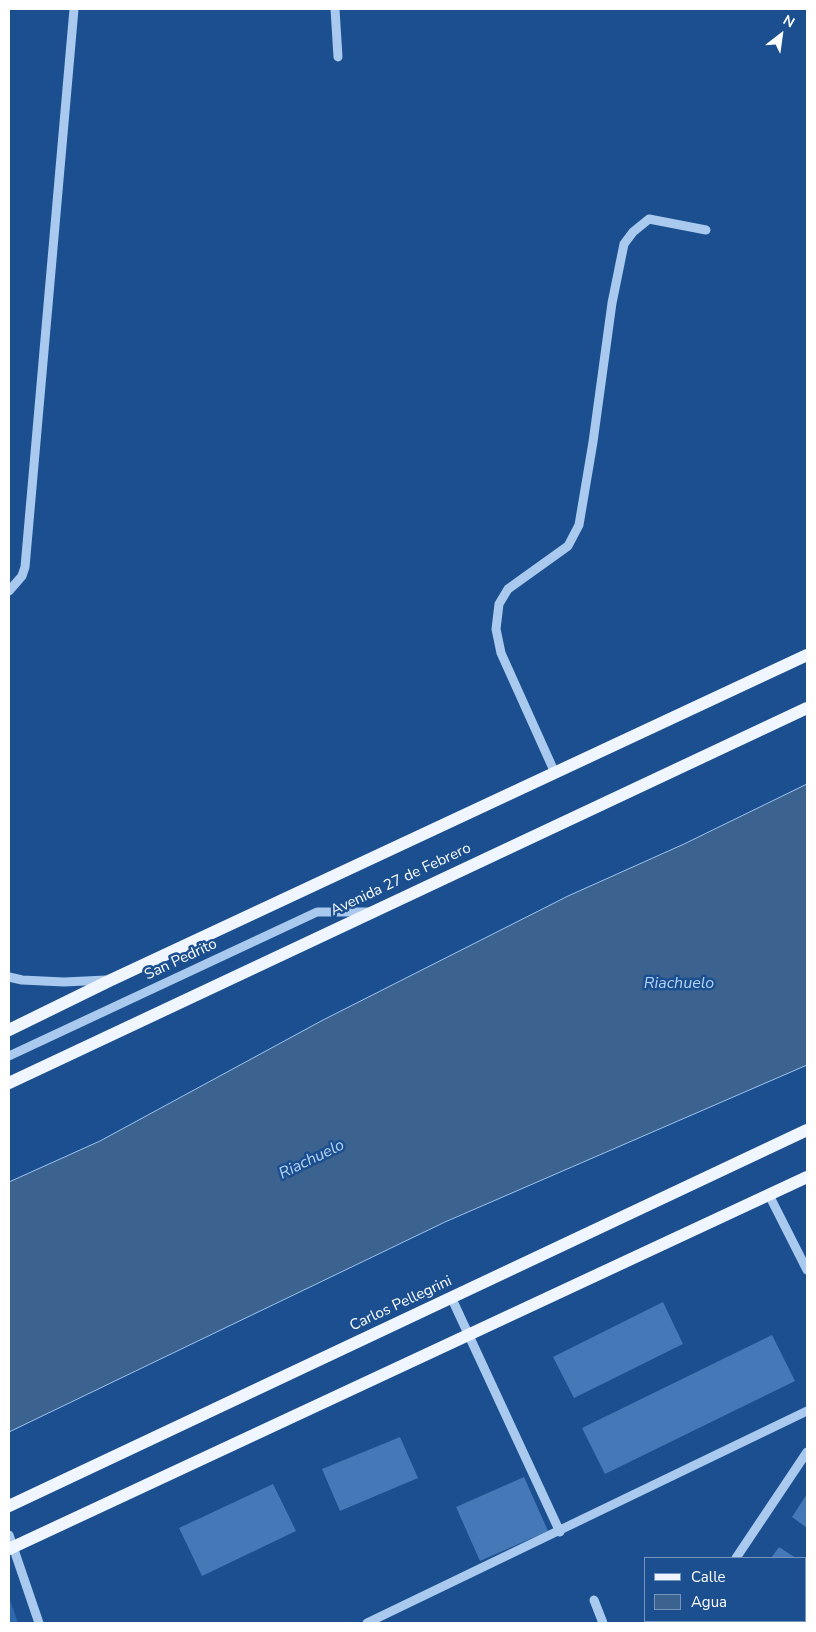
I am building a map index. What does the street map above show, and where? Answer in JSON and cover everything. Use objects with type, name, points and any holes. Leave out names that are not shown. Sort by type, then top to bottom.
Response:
[{"type":"main road","points":[[9,1030],[111,980],[807,655]]},
{"type":"main road","name":"Avenida 27 de Febrero","points":[[9,1083],[807,708]]},
{"type":"main road","name":"Carlos Pellegrini","points":[[9,1506],[807,1130]]},
{"type":"main road","points":[[11,1548],[807,1177]]},
{"type":"street","points":[[9,591],[22,576],[25,567],[74,9]]},
{"type":"street","points":[[335,9],[338,57]]},
{"type":"street","points":[[555,773],[501,653],[496,629],[499,604],[508,589],[568,546],[579,525],[594,442],[612,303],[624,244],[633,232],[649,219],[706,230]]},
{"type":"street","name":"San Pedrito","points":[[9,1056],[318,912],[371,912]]},
{"type":"street","points":[[9,977],[22,980],[64,982],[111,980]]},
{"type":"street","points":[[770,1195],[807,1270]]},
{"type":"street","points":[[452,1298],[560,1532]]},
{"type":"street","points":[[367,1623],[560,1532],[807,1411]]},
{"type":"street","points":[[737,1557],[807,1452]]},
{"type":"street","points":[[9,1535],[11,1548],[39,1623]]},
{"type":"street","points":[[594,1600],[603,1623]]},
{"type":"shaded area","points":[[9,1597],[18,1623],[9,1623]]},
{"type":"water","name":"Riachuelo","points":[[807,784],[807,1065],[445,1222],[9,1432],[9,1182],[100,1141],[323,1020],[568,896],[684,844]]},
{"type":"building","points":[[663,1302],[683,1344],[574,1398],[553,1357]]},
{"type":"building","points":[[772,1335],[795,1381],[605,1474],[582,1428]]},
{"type":"building","points":[[400,1437],[418,1478],[340,1511],[322,1469]]},
{"type":"building","points":[[524,1477],[548,1531],[480,1561],[456,1507]]},
{"type":"building","points":[[273,1484],[296,1531],[202,1576],[179,1528]]},
{"type":"building","points":[[807,1494],[807,1528],[792,1517]]},
{"type":"building","points":[[779,1547],[794,1557],[772,1557]]},
{"type":"building","points":[[806,1564],[807,1565],[806,1604]]},
{"type":"building","points":[[729,1622],[794,1622],[793,1623]]}]
